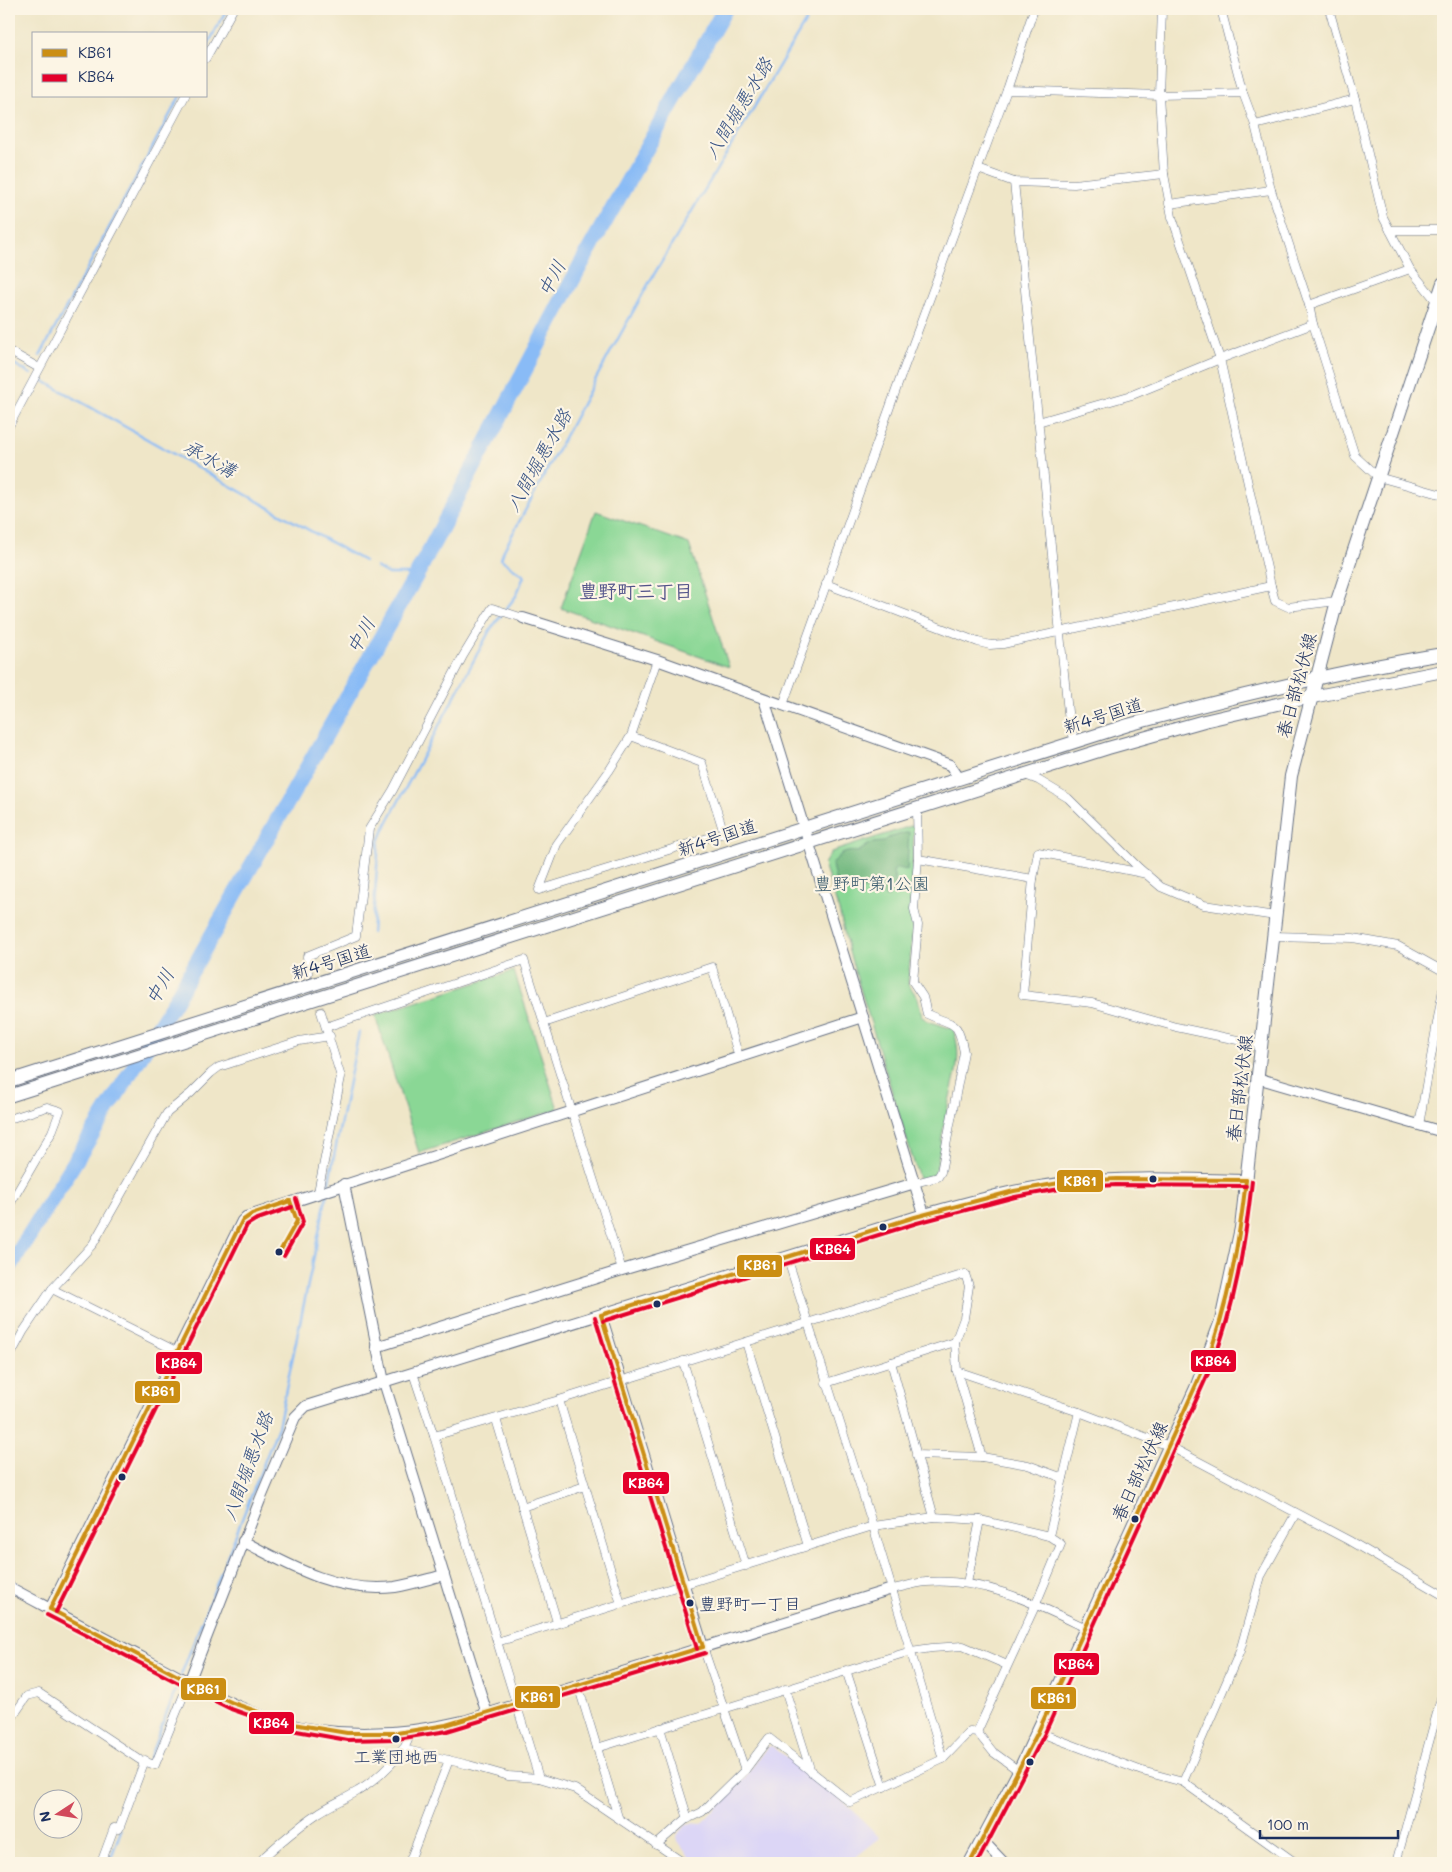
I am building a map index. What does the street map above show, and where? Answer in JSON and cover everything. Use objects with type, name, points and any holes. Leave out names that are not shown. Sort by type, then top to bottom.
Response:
[{"type":"main road","name":"春日部松伏線","points":[[970,1863],[1038,1732],[1196,1388],[1221,1320],[1232,1278],[1241,1228],[1291,776],[1336,601],[1443,283]]},
{"type":"main road","name":"新4号国道","points":[[9,1081],[539,914],[1075,741],[1188,709],[1316,678],[1443,654]]},
{"type":"main road","name":"新4号国道","points":[[9,1096],[1154,734],[1311,697],[1443,671]]},
{"type":"street","points":[[208,54],[233,9]]},
{"type":"street","points":[[783,705],[1007,90],[1034,9]]},
{"type":"street","points":[[1162,9],[1158,95],[1164,174],[1169,204],[1220,359],[1271,586],[1276,601],[1288,607],[1336,601]]},
{"type":"street","points":[[1221,9],[1243,94],[1255,125],[1271,190],[1310,305],[1313,324],[1355,456],[1378,477],[1443,495]]},
{"type":"street","points":[[1329,9],[1355,100],[1384,217],[1410,269],[1437,302]]},
{"type":"street","points":[[1007,90],[1158,95],[1243,94]]},
{"type":"street","points":[[9,426],[184,98]]},
{"type":"street","points":[[1255,125],[1355,100]]},
{"type":"street","points":[[978,169],[1014,182],[1074,184],[1164,174]]},
{"type":"street","points":[[1014,182],[1070,722],[1075,741]]},
{"type":"street","points":[[1169,204],[1271,190]]},
{"type":"street","points":[[1390,230],[1443,230]]},
{"type":"street","points":[[1310,305],[1410,269]]},
{"type":"street","points":[[1038,422],[1121,399],[1313,324]]},
{"type":"street","points":[[9,351],[39,368]]},
{"type":"street","points":[[826,584],[990,645],[1061,633],[1271,586]]},
{"type":"street","points":[[308,973],[307,956],[356,936],[369,829],[414,753],[463,656],[492,608],[656,660],[950,765],[959,778]]},
{"type":"street","points":[[631,736],[702,763],[724,833],[539,890],[557,844],[631,736],[656,660]]},
{"type":"street","points":[[764,699],[924,1214]]},
{"type":"street","points":[[1024,775],[1038,780],[1068,798],[1161,887],[1204,905],[1275,916]]},
{"type":"street","points":[[376,1347],[622,1270],[938,1176],[941,1172],[964,1052],[960,1033],[954,1024],[927,1014],[923,997],[913,982],[918,925],[914,909],[918,859],[917,809]]},
{"type":"street","points":[[1147,874],[1038,852],[1033,879],[1024,995],[1092,1003],[1176,1027],[1261,1045]]},
{"type":"street","points":[[918,859],[1033,879]]},
{"type":"street","points":[[1274,936],[1353,938],[1398,946],[1443,971]]},
{"type":"street","points":[[326,1027],[524,960],[622,1270]]},
{"type":"street","points":[[544,1023],[712,967],[739,1057]]},
{"type":"street","points":[[1419,1125],[1443,989]]},
{"type":"street","points":[[319,1192],[341,1077],[330,1036],[321,1012]]},
{"type":"street","points":[[50,1609],[242,1221],[252,1214],[863,1017]]},
{"type":"street","points":[[9,1358],[23,1332],[52,1289],[93,1244],[167,1113],[191,1094],[219,1067],[299,1041],[330,1036]]},
{"type":"street","points":[[1257,1078],[1443,1132]]},
{"type":"street","points":[[9,1119],[47,1107],[60,1111],[52,1132],[9,1206]]},
{"type":"street","points":[[9,1722],[28,1696],[38,1693],[140,1760],[156,1765],[243,1541],[296,1416],[306,1406],[924,1214],[1004,1193],[1069,1182],[1132,1178],[1246,1180]]},
{"type":"street","points":[[339,1186],[384,1382],[486,1714]]},
{"type":"street","points":[[787,1257],[873,1526],[943,1759]]},
{"type":"street","points":[[434,1436],[559,1400],[965,1274],[969,1286],[964,1318],[955,1342],[957,1371],[982,1457]]},
{"type":"street","points":[[52,1289],[178,1352]]},
{"type":"street","points":[[601,1315],[703,1647],[745,1770]]},
{"type":"street","points":[[746,1342],[808,1546]]},
{"type":"street","points":[[826,1383],[955,1342]]},
{"type":"street","points":[[683,1361],[746,1566]]},
{"type":"street","points":[[891,1362],[934,1517]]},
{"type":"street","points":[[957,1371],[1079,1412],[1169,1446],[1348,1540],[1443,1596]]},
{"type":"street","points":[[413,1373],[539,1778]]},
{"type":"street","points":[[559,1400],[621,1604]]},
{"type":"street","points":[[1049,1536],[1079,1412]]},
{"type":"street","points":[[496,1418],[557,1622]]},
{"type":"street","points":[[916,1455],[982,1457],[1028,1465],[1063,1478]]},
{"type":"street","points":[[522,1507],[585,1486]]},
{"type":"street","points":[[1183,1782],[1240,1651],[1261,1576],[1296,1513]]},
{"type":"street","points":[[497,1642],[873,1526],[934,1517],[980,1520],[1049,1536],[1061,1544],[1036,1604],[977,1732]]},
{"type":"street","points":[[967,1583],[980,1520]]},
{"type":"street","points":[[243,1541],[294,1568],[335,1583],[394,1587],[444,1575]]},
{"type":"street","points":[[9,1587],[187,1682],[246,1710],[281,1722],[316,1730],[376,1734],[446,1725],[486,1714],[892,1589],[925,1582],[967,1583],[999,1591],[1036,1604],[1086,1628]]},
{"type":"street","points":[[597,1748],[911,1651],[963,1646],[1007,1665]]},
{"type":"street","points":[[846,1670],[884,1786]]},
{"type":"street","points":[[578,1685],[618,1817]]},
{"type":"street","points":[[785,1689],[811,1772]]},
{"type":"street","points":[[1396,1863],[1443,1691]]},
{"type":"street","points":[[660,1728],[688,1819]]},
{"type":"street","points":[[259,1863],[281,1842],[318,1813],[360,1791],[385,1770],[404,1749],[410,1736],[410,1731]]},
{"type":"street","points":[[656,1845],[688,1819],[702,1812],[745,1770],[769,1738],[850,1802],[943,1759],[970,1731],[977,1732],[993,1752],[1019,1771]]},
{"type":"street","points":[[1038,1732],[1142,1771],[1183,1782],[1296,1863]]},
{"type":"street","points":[[404,1749],[508,1776],[539,1778],[575,1790],[684,1863]]},
{"type":"street","points":[[409,1863],[449,1760]]},
{"type":"street","points":[[101,1863],[114,1828],[119,1829],[148,1762]]},
{"type":"street","points":[[983,1841],[1004,1863]]},
{"type":"shaded area","points":[[772,1746],[848,1805],[880,1838],[848,1863],[694,1863],[678,1841],[677,1836],[680,1831],[686,1824],[701,1824],[742,1781],[767,1747]]},
{"type":"green space","points":[[596,511],[689,544],[729,667],[561,608]]},
{"type":"green space","name":"豊野町第1公園","points":[[914,825],[910,912],[913,926],[908,984],[918,998],[922,1017],[930,1022],[953,1029],[958,1057],[936,1171],[933,1175],[919,1179],[824,864],[831,852]]},
{"type":"green space","points":[[909,832],[907,870],[897,868],[893,871],[896,886],[887,898],[873,887],[863,889],[854,883],[851,891],[843,893],[836,883],[832,865],[837,858],[846,852],[858,852],[871,843],[884,842],[888,838]]},
{"type":"green space","points":[[514,971],[558,1109],[419,1153],[375,1015]]},
{"type":"waterway","points":[[208,44],[227,9]]},
{"type":"waterway","name":"中川","points":[[9,1268],[174,1002],[417,574],[580,266],[725,9]]},
{"type":"waterway","name":"八間堀悪水路","points":[[372,933],[379,841],[490,630],[516,596],[524,576],[501,559],[504,550],[650,281],[813,9]]},
{"type":"waterway","points":[[40,356],[179,98]]},
{"type":"waterway","name":"承水溝","points":[[9,361],[31,374]]},
{"type":"waterway","name":"承水溝","points":[[42,380],[364,561]]},
{"type":"waterway","name":"承水溝","points":[[376,567],[388,574],[417,574]]},
{"type":"waterway","name":"八間堀悪水路","points":[[328,1186],[359,1032]]},
{"type":"waterway","name":"八間堀悪水路","points":[[181,1675],[278,1427],[327,1194]]},
{"type":"waterway","name":"八間堀悪水路","points":[[148,1762],[179,1681]]},
{"type":"waterway","name":"八間堀悪水路","points":[[109,1863],[121,1830]]},
{"type":"tunnel","points":[[308,973],[321,1012]]},
{"type":"transit line","name":"KB61","points":[[601,1315],[915,1217],[1014,1191],[1065,1182],[1116,1179],[1246,1180]]},
{"type":"transit line","name":"KB61","points":[[970,1863],[1038,1732],[1206,1363],[1227,1296],[1240,1226],[1246,1180]]},
{"type":"transit line","name":"KB64","points":[[977,1863],[1044,1735],[1212,1365],[1233,1297],[1246,1228],[1252,1181]]},
{"type":"transit line","name":"KB64","points":[[603,1321],[917,1223],[1015,1197],[1065,1188],[1116,1185],[1246,1186]]},
{"type":"transit line","name":"KB64","points":[[284,1256],[303,1222],[296,1199]]},
{"type":"transit line","name":"KB61","points":[[279,1253],[297,1221],[290,1201]]},
{"type":"transit line","name":"KB61","points":[[50,1609],[242,1221],[252,1214],[290,1201]]},
{"type":"transit line","name":"KB64","points":[[56,1612],[247,1225],[255,1220],[292,1207]]},
{"type":"transit line","name":"KB61","points":[[601,1315],[703,1647]]},
{"type":"transit line","name":"KB64","points":[[595,1317],[697,1649]]},
{"type":"transit line","name":"KB61","points":[[50,1609],[233,1703],[293,1724],[347,1733],[397,1733],[446,1725],[703,1647]]},
{"type":"transit line","name":"KB64","points":[[47,1615],[231,1709],[291,1730],[347,1740],[397,1739],[447,1731],[705,1653]]},
{"type":"place","name":"豊野町一丁目","points":[[690,1603]]},
{"type":"place","name":"工業団地西","points":[[396,1739]]},
{"type":"district","name":"豊野町三丁目","points":[[636,590]]}]
